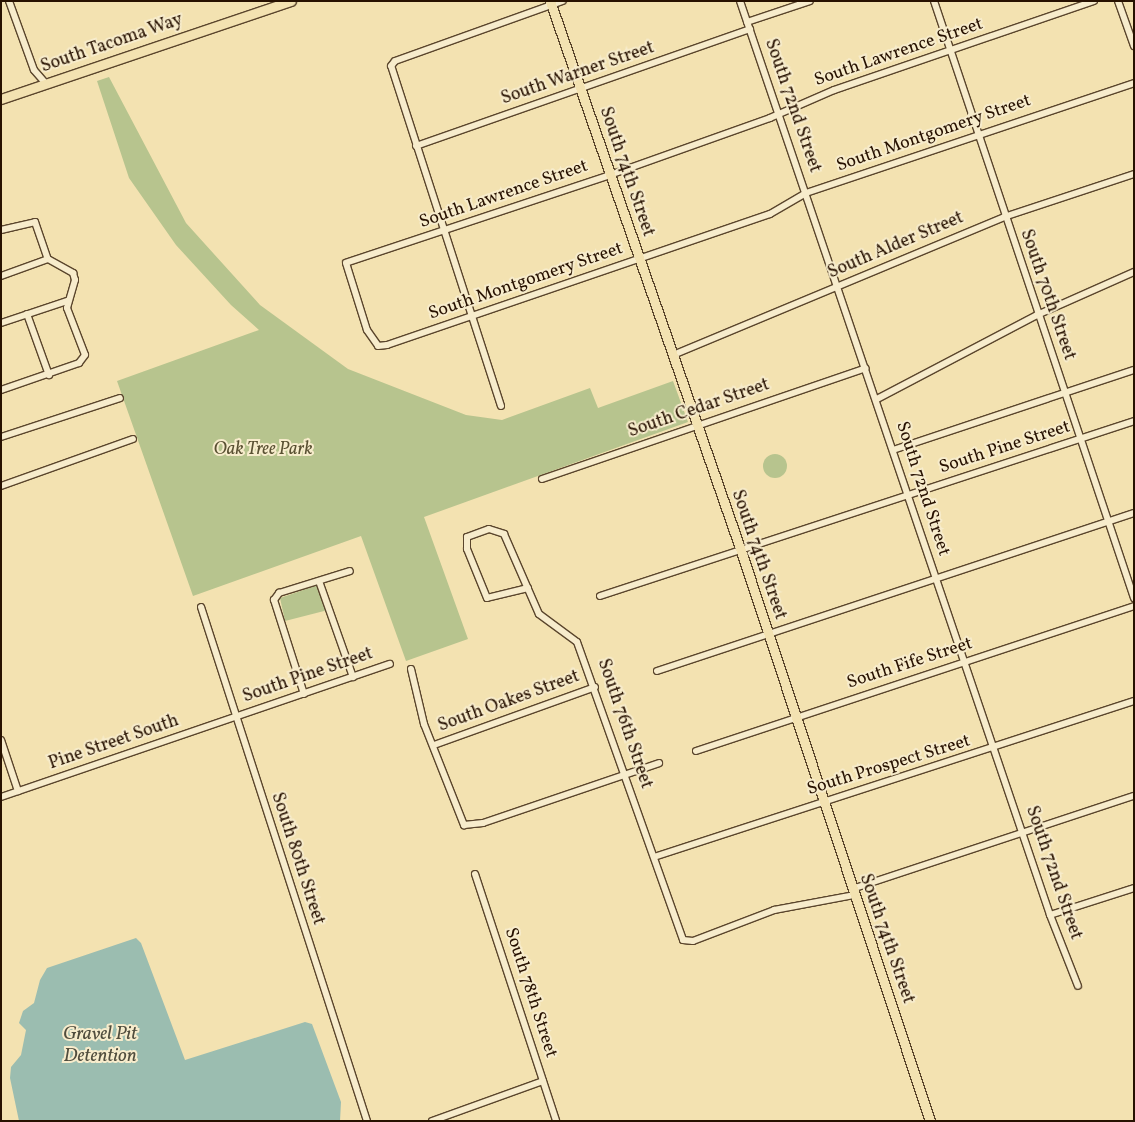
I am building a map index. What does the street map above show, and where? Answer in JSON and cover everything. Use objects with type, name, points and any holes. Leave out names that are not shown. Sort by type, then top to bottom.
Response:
[{"type":"main road","name":"South Tacoma Way","points":[[1,99],[291,1]]},
{"type":"main road","name":"South 74th Street","points":[[551,3],[741,552],[930,1121]]},
{"type":"street","points":[[9,1],[34,70],[46,84]]},
{"type":"street","points":[[501,406],[392,75],[391,66],[395,61],[551,3],[563,1]]},
{"type":"street","name":"South 72nd Street","points":[[740,1],[1050,915],[1078,986]]},
{"type":"street","name":"South Warner Street","points":[[416,146],[581,90],[810,1]]},
{"type":"street","name":"South 70th Street","points":[[934,1],[1004,217],[1134,598]]},
{"type":"street","name":"South Lawrence Street","points":[[378,346],[367,330],[346,263],[444,232],[610,175],[778,114],[834,90],[1094,1]]},
{"type":"street","points":[[1118,1],[1134,46]]},
{"type":"street","name":"South Montgomery Street","points":[[378,346],[770,214],[806,194],[977,134],[1134,83]]},
{"type":"street","name":"South Alder Street","points":[[673,355],[1004,217],[1134,174]]},
{"type":"street","points":[[1,230],[32,221],[40,229],[48,259]]},
{"type":"street","points":[[1,276],[48,259],[70,270],[74,276],[67,301],[85,359],[49,374],[1,390]]},
{"type":"street","points":[[876,398],[1038,315],[1134,272]]},
{"type":"street","points":[[1,323],[67,301]]},
{"type":"street","points":[[26,314],[49,374]]},
{"type":"street","name":"South Cedar Street","points":[[542,479],[866,368]]},
{"type":"street","points":[[893,450],[1134,370]]},
{"type":"street","points":[[1,437],[120,398]]},
{"type":"street","name":"South Pine Street","points":[[600,596],[741,552],[1134,421]]},
{"type":"street","points":[[1,486],[133,439]]},
{"type":"street","points":[[657,671],[1134,513]]},
{"type":"street","name":"South 76th Street","points":[[528,588],[487,598],[481,590],[466,542],[469,536],[489,529],[504,534],[528,588],[539,614],[577,642],[626,774],[682,938],[687,942],[774,910],[853,892]]},
{"type":"street","points":[[304,694],[274,604],[275,597],[350,571]]},
{"type":"street","points":[[320,581],[353,677]]},
{"type":"street","name":"South Fife Street","points":[[696,751],[1134,606]]},
{"type":"street","name":"South 80th Street","points":[[200,607],[367,1121]]},
{"type":"street","name":"South Pine Street","points":[[236,716],[390,664]]},
{"type":"street","points":[[411,669],[424,724],[434,745],[461,823],[468,826],[483,823],[659,762]]},
{"type":"street","name":"South Oakes Street","points":[[434,745],[595,687]]},
{"type":"street","name":"South Prospect Street","points":[[654,857],[994,749],[1134,702]]},
{"type":"street","name":"Pine Street South","points":[[1,798],[236,716]]},
{"type":"street","points":[[1,740],[18,791]]},
{"type":"street","points":[[853,892],[1023,832],[1134,796]]},
{"type":"street","name":"South 78th Street","points":[[474,874],[556,1121]]},
{"type":"street","points":[[1050,915],[1134,888]]},
{"type":"street","points":[[432,1121],[543,1081]]},
{"type":"green space","name":"Oak Tree Park","points":[[109,77],[186,223],[260,305],[348,369],[466,415],[502,420],[590,388],[598,408],[673,381],[688,422],[424,517],[468,639],[406,661],[361,536],[193,596],[117,381],[259,330],[231,305],[176,245],[129,178],[97,81]]},
{"type":"green space","points":[[775,454],[784,457],[787,466],[784,475],[775,478],[766,475],[763,466],[766,457]]},
{"type":"green space","points":[[315,586],[318,587],[328,610],[285,621],[280,598]]},
{"type":"water","name":"Gravel Pit Detention","points":[[136,938],[141,943],[185,1060],[305,1022],[312,1024],[341,1102],[340,1121],[19,1121],[10,1078],[11,1067],[21,1055],[26,1030],[19,1023],[23,1011],[34,1003],[40,980],[47,968]]}]
